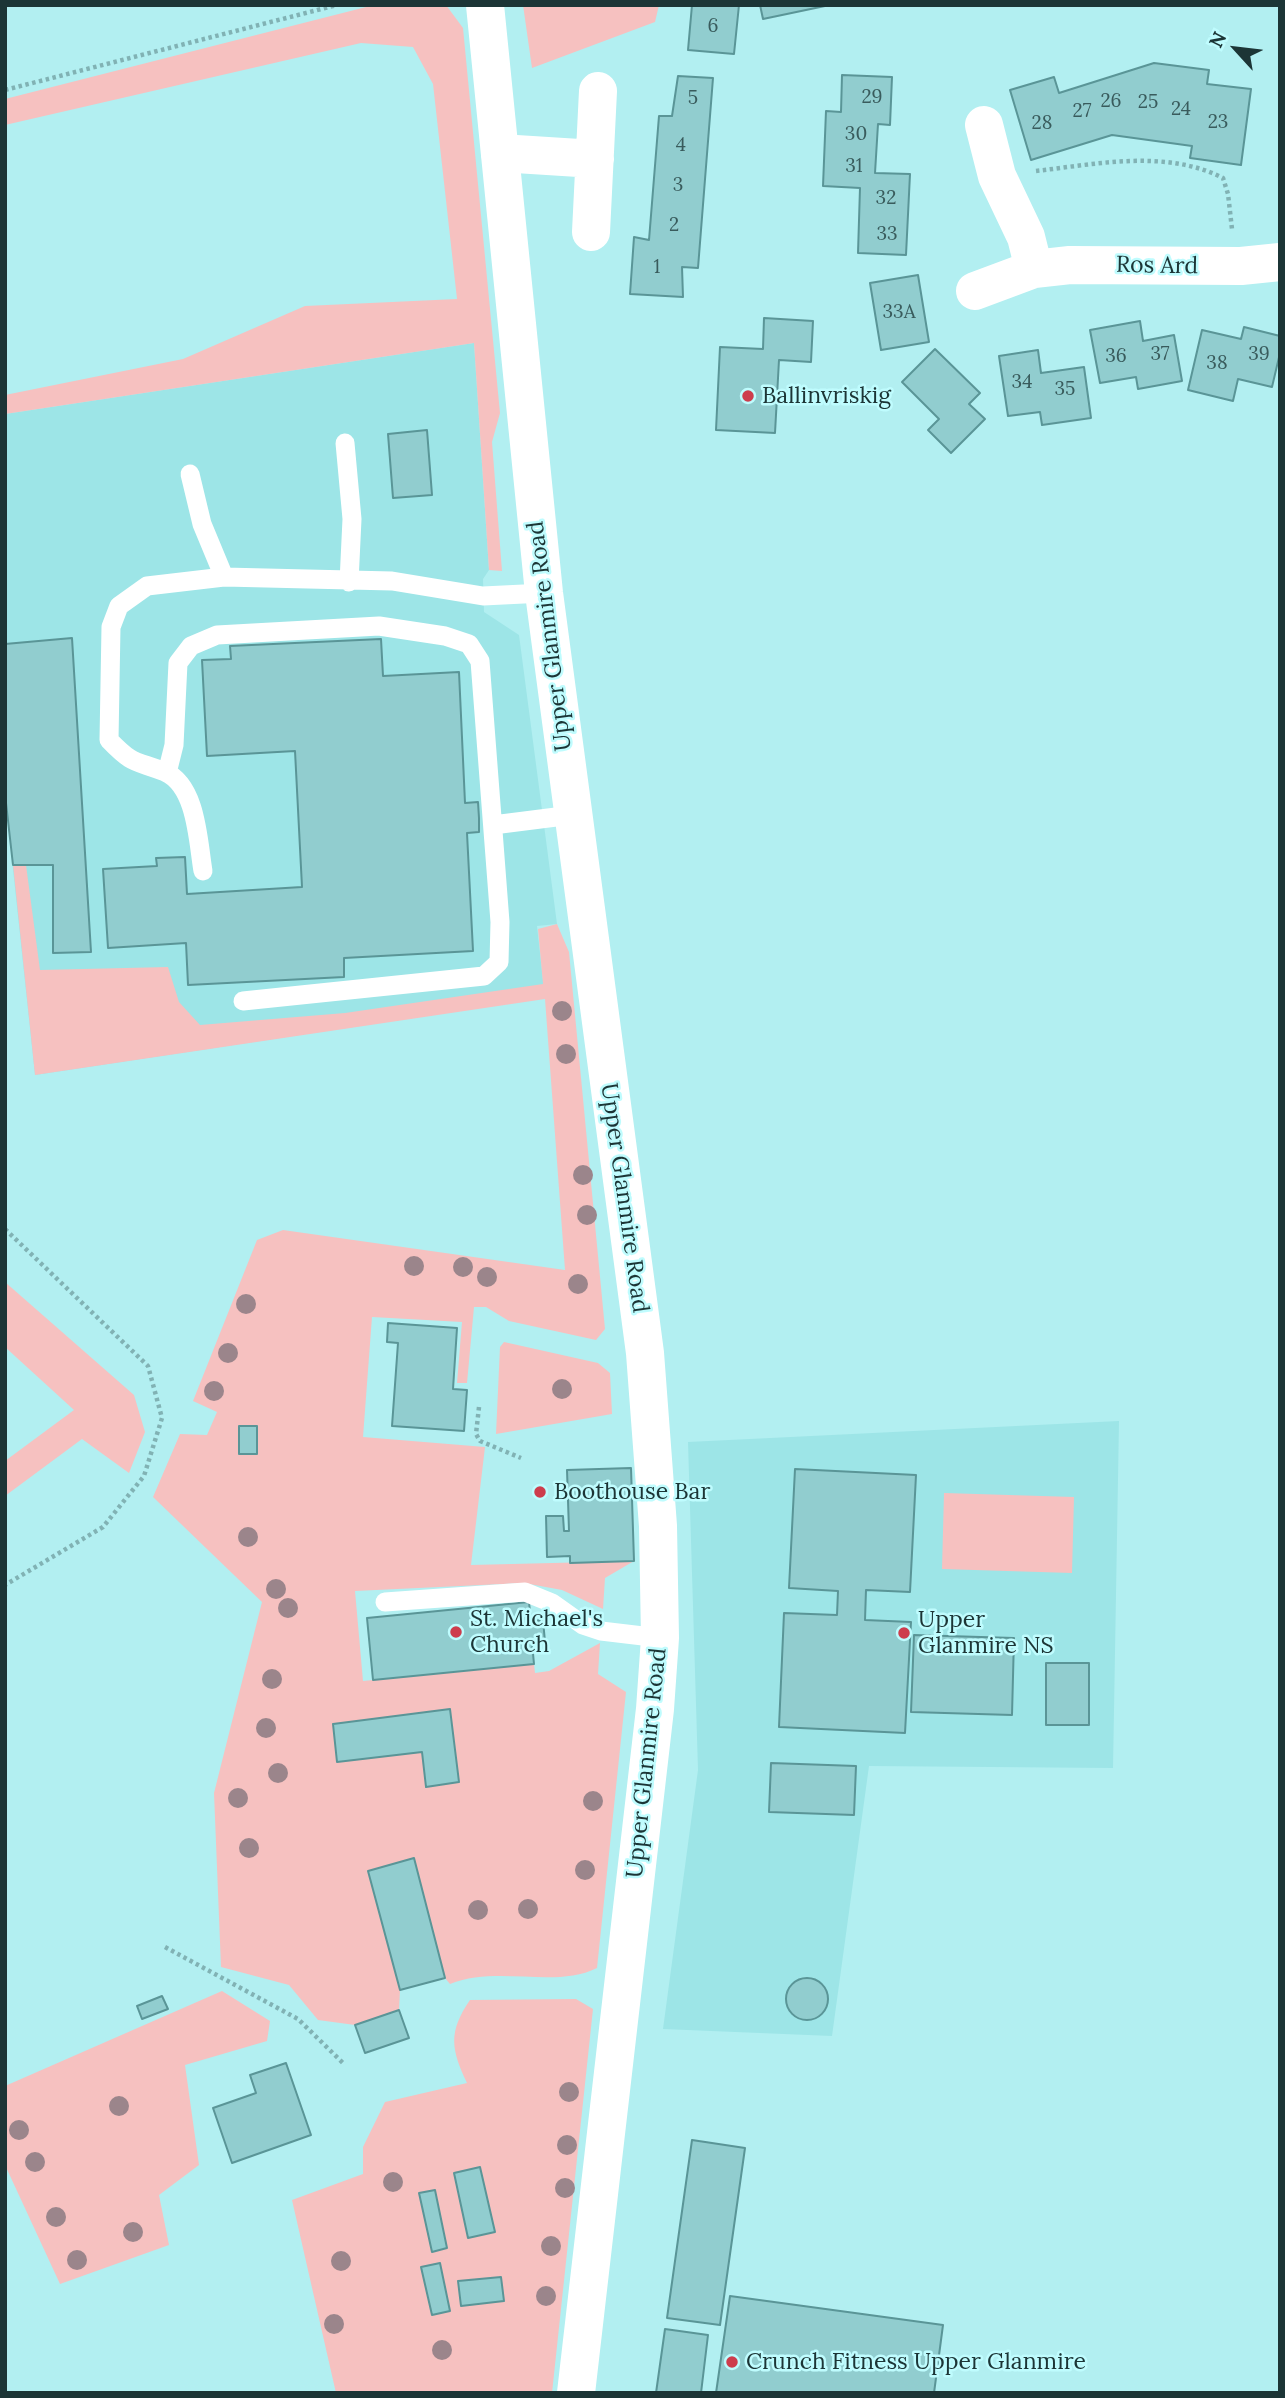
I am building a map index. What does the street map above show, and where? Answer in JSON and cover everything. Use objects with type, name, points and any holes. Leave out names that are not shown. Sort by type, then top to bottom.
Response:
[{"type":"main road","name":"Upper Glanmire Road","points":[[488,7],[544,593],[645,1353],[657,1526],[660,1638],[656,1709],[576,2393]]},
{"type":"main road","points":[[591,232],[598,91]]},
{"type":"main road","points":[[984,125],[997,176],[1026,237],[1034,269]]},
{"type":"main road","points":[[500,153],[595,159]]},
{"type":"main road","name":"Ros Ard","points":[[975,291],[1034,269],[1070,265],[1241,266],[1280,262]]},
{"type":"lane","points":[[345,443],[352,519],[349,582]]},
{"type":"lane","points":[[190,474],[202,524],[224,577]]},
{"type":"lane","points":[[203,871],[195,821],[185,791],[167,773],[128,760],[109,740],[111,627],[119,606],[147,586],[224,577],[392,581],[483,596],[544,593]]},
{"type":"lane","points":[[167,773],[174,745],[178,663],[191,646],[217,635],[379,626],[469,644],[480,661],[500,922],[499,962],[484,976],[243,1001]]},
{"type":"lane","points":[[493,825],[572,815]]},
{"type":"lane","points":[[385,1602],[525,1592],[552,1603],[583,1625],[601,1631],[660,1638]]},
{"type":"path","points":[[5,90],[337,5]]},
{"type":"path","points":[[997,176],[1128,160],[1200,166],[1223,178],[1241,266]]},
{"type":"path","points":[[5,1229],[148,1366],[162,1418],[144,1476],[103,1527],[5,1584]]},
{"type":"path","points":[[480,1407],[476,1434],[480,1441],[520,1458]]},
{"type":"path","points":[[165,1947],[298,2019],[343,2063]]},
{"type":"shaded area","points":[[374,5],[446,5],[463,28],[500,413],[492,442],[502,571],[489,570],[474,343],[5,414],[5,395],[183,359],[305,306],[457,299],[433,84],[413,47],[361,43],[5,125],[5,99]]},
{"type":"shaded area","points":[[523,5],[659,5],[655,22],[532,68]]},
{"type":"shaded area","points":[[474,343],[489,570],[483,579],[484,612],[519,635],[557,924],[537,926],[545,998],[35,1075],[5,794],[5,414]]},
{"type":"shaded area","points":[[13,865],[26,865],[40,970],[168,967],[179,1002],[200,1025],[345,1013],[543,984],[538,929],[557,924],[569,952],[605,1329],[596,1340],[509,1321],[486,1307],[474,1307],[467,1383],[457,1383],[462,1322],[372,1317],[363,1437],[485,1447],[471,1565],[634,1561],[605,1578],[603,1609],[562,1590],[524,1583],[355,1591],[363,1681],[534,1664],[535,1673],[549,1671],[600,1643],[598,1674],[626,1692],[597,1968],[563,1977],[487,1976],[450,1984],[445,1978],[414,1859],[368,1871],[400,1990],[399,2010],[355,2025],[318,2020],[289,1985],[221,1967],[214,1793],[262,1602],[153,1497],[180,1434],[207,1435],[217,1412],[193,1401],[257,1240],[283,1230],[565,1270],[545,999],[35,1075]]},
{"type":"shaded area","points":[[5,1282],[134,1395],[145,1432],[129,1473],[82,1439],[5,1496],[5,1461],[74,1410],[5,1347]]},
{"type":"shaded area","points":[[504,1342],[598,1363],[610,1373],[612,1414],[496,1434],[500,1347]]},
{"type":"shaded area","name":"Upper Glanmire NS","points":[[1119,1421],[1113,1768],[869,1766],[832,2036],[663,2029],[698,1770],[688,1442]]},
{"type":"shaded area","points":[[944,1493],[1074,1497],[1072,1573],[942,1569]]},
{"type":"shaded area","points":[[222,1991],[270,2021],[267,2041],[185,2065],[199,2165],[159,2195],[169,2245],[60,2284],[5,2165],[5,2086]]},
{"type":"shaded area","points":[[576,1999],[593,2009],[552,2393],[336,2393],[292,2200],[363,2174],[363,2147],[385,2102],[467,2083],[454,2041],[458,2022],[470,2000]]},
{"type":"building","points":[[692,5],[739,5],[734,54],[688,50]]},
{"type":"building","points":[[760,5],[825,5],[825,6],[763,19]]},
{"type":"building","points":[[1154,63],[1209,70],[1207,84],[1251,89],[1241,165],[1190,158],[1192,146],[1112,135],[1031,160],[1010,90],[1054,77],[1059,93]]},
{"type":"building","points":[[842,75],[892,77],[890,125],[878,124],[875,173],[910,174],[906,255],[858,253],[860,188],[823,186],[826,111],[841,112]]},
{"type":"building","points":[[678,76],[713,78],[698,268],[682,267],[683,297],[630,294],[634,237],[649,240],[659,116],[672,116]]},
{"type":"building","points":[[918,275],[929,342],[881,350],[870,283]]},
{"type":"building","name":"Ballinvriskig","points":[[764,318],[813,321],[811,362],[779,360],[775,433],[716,430],[720,347],[763,349]]},
{"type":"building","points":[[1140,321],[1143,341],[1174,335],[1182,381],[1138,389],[1136,377],[1100,383],[1090,330]]},
{"type":"building","points":[[1244,327],[1280,336],[1280,353],[1272,387],[1238,379],[1233,401],[1188,390],[1202,330],[1241,339]]},
{"type":"building","points":[[935,349],[980,393],[969,404],[985,419],[951,453],[928,430],[939,419],[902,382]]},
{"type":"building","points":[[1038,350],[1041,373],[1084,367],[1091,418],[1042,425],[1040,412],[1008,416],[999,356]]},
{"type":"building","points":[[427,430],[432,495],[393,498],[388,434]]},
{"type":"building","points":[[72,638],[91,952],[53,953],[53,865],[13,865],[5,794],[5,644]]},
{"type":"building","points":[[381,639],[383,676],[459,672],[465,803],[478,802],[479,818],[479,832],[467,833],[473,951],[344,958],[344,977],[188,985],[186,943],[108,948],[103,869],[157,866],[156,858],[185,857],[187,894],[302,887],[295,751],[207,756],[202,660],[231,659],[230,646]]},
{"type":"building","points":[[388,1323],[457,1328],[453,1389],[467,1390],[464,1431],[392,1426],[398,1343],[387,1342]]},
{"type":"building","points":[[239,1426],[257,1426],[257,1454],[239,1454]]},
{"type":"building","points":[[631,1468],[634,1561],[570,1563],[570,1556],[547,1557],[546,1516],[563,1516],[564,1531],[569,1531],[567,1470]]},
{"type":"building","points":[[795,1469],[916,1475],[910,1592],[866,1590],[865,1620],[911,1622],[905,1733],[779,1727],[784,1613],[837,1615],[838,1591],[789,1588]]},
{"type":"building","name":"St. Michael's Church","points":[[529,1602],[531,1621],[543,1620],[545,1642],[532,1643],[534,1664],[373,1680],[367,1618]]},
{"type":"building","points":[[914,1635],[1014,1638],[1012,1715],[911,1712]]},
{"type":"building","points":[[1046,1663],[1089,1663],[1089,1725],[1046,1725]]},
{"type":"building","points":[[450,1709],[459,1782],[426,1787],[422,1752],[337,1762],[333,1724]]},
{"type":"building","points":[[771,1763],[856,1766],[854,1815],[769,1812]]},
{"type":"building","points":[[414,1858],[445,1978],[400,1990],[368,1871]]},
{"type":"building","points":[[807,1978],[822,1984],[828,1999],[822,2014],[807,2020],[792,2014],[786,1999],[792,1984]]},
{"type":"building","points":[[162,1996],[168,2009],[142,2019],[137,2006]]},
{"type":"building","points":[[399,2010],[409,2038],[365,2053],[355,2025]]},
{"type":"building","points":[[286,2063],[311,2135],[232,2163],[213,2108],[256,2093],[250,2075]]},
{"type":"building","points":[[692,2140],[745,2148],[720,2325],[667,2318]]},
{"type":"building","points":[[480,2167],[495,2232],[468,2238],[454,2173]]},
{"type":"building","points":[[435,2190],[447,2248],[432,2252],[419,2193]]},
{"type":"building","points":[[440,2263],[450,2311],[432,2315],[421,2267]]},
{"type":"building","points":[[501,2277],[504,2301],[461,2306],[458,2281]]},
{"type":"building","points":[[730,2296],[943,2325],[934,2393],[716,2393]]},
{"type":"building","points":[[665,2329],[708,2335],[701,2393],[656,2393]]},
{"type":"place","name":"Ballinvriskig","points":[[748,396]]},
{"type":"place","name":"Boothouse Bar","points":[[540,1492]]},
{"type":"place","name":"St. Michael's Church","points":[[456,1632]]},
{"type":"place","name":"Upper Glanmire NS","points":[[904,1633]]},
{"type":"place","name":"Crunch Fitness Upper Glanmire","points":[[732,2362]]}]
